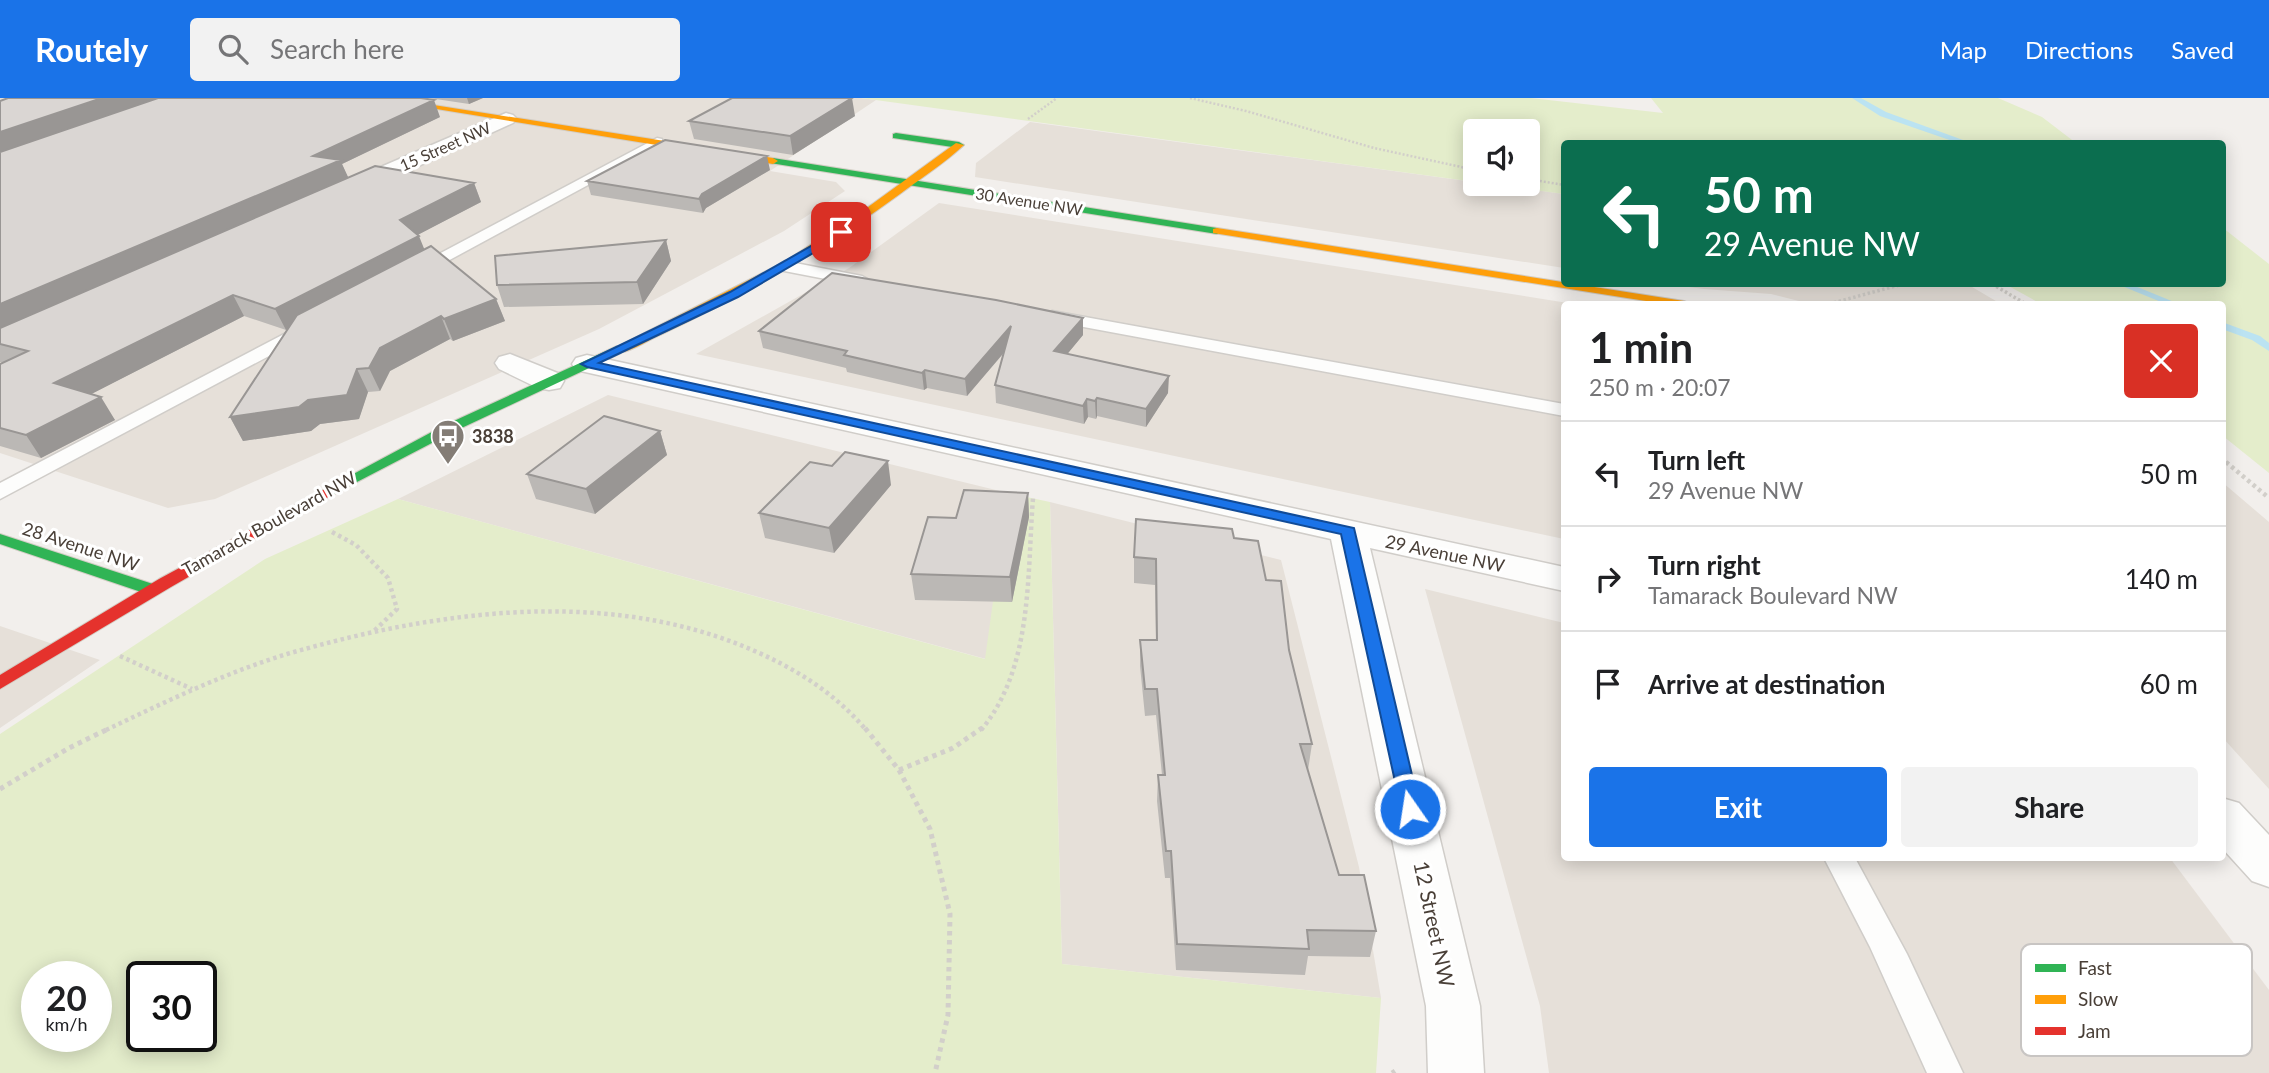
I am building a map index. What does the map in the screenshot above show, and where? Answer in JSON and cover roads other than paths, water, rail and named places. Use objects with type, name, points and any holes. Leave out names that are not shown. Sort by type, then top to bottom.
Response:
[{"type":"street","name":"30 Avenue NW","points":[[373,98],[1561,285]]},
{"type":"street","name":"15 Street NW","points":[[329,198],[506,119]]},
{"type":"street","name":"Tamarack Boulevard NW","points":[[0,683],[150,589],[360,473],[548,381],[699,312],[785,267],[841,232],[959,145],[896,136]]},
{"type":"street","name":"30 Avenue NW","points":[[1576,287],[1665,301]]},
{"type":"street","points":[[510,363],[548,381]]},
{"type":"street","name":"29 Avenue NW","points":[[587,364],[1561,578]]},
{"type":"street","name":"12 Street NW","points":[[1348,531],[1435,917],[1452,1006],[1456,1073]]},
{"type":"street","name":"28 Avenue NW","points":[[0,539],[150,589]]},
{"type":"street","points":[[2226,820],[2269,867]]},
{"type":"lane","points":[[400,279],[657,142]]},
{"type":"lane","points":[[785,267],[876,283]]},
{"type":"lane","points":[[1028,311],[1561,409]]},
{"type":"lane","points":[[0,492],[327,318]]},
{"type":"lane","points":[[1841,861],[1881,931],[1913,995],[1945,1073]]},
{"type":"waterway","points":[[1856,98],[1883,114],[1958,140]]},
{"type":"waterway","points":[[2130,287],[2166,301]]},
{"type":"waterway","points":[[2226,327],[2256,338],[2269,348]]},
{"type":"place","name":"3838","points":[[448,466]]}]
